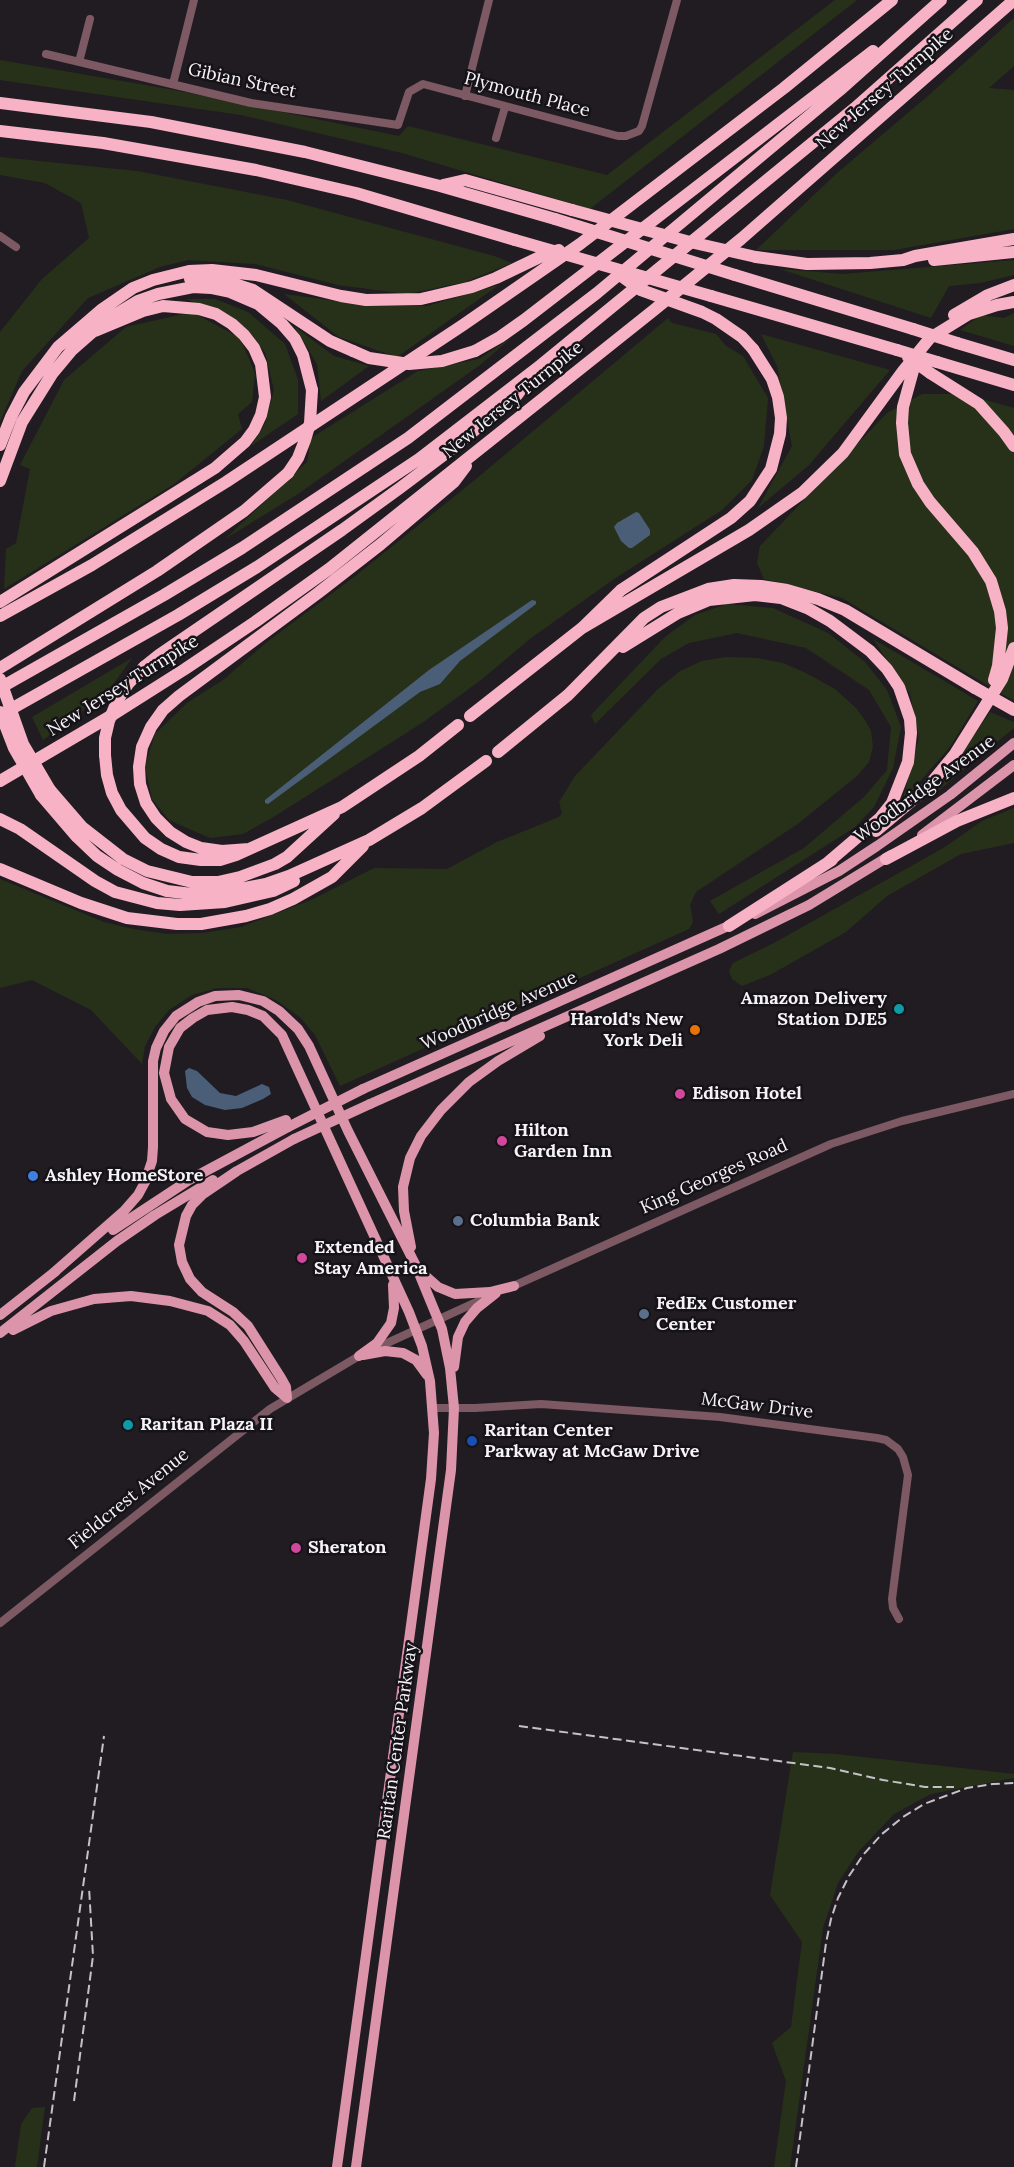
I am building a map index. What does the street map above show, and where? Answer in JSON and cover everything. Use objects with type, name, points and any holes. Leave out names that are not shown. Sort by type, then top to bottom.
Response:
[{"type":"highway","points":[[0,616],[92,564],[226,482],[454,331],[580,244],[784,88],[892,0]]},
{"type":"highway","points":[[124,295],[174,280],[212,279],[262,294],[330,341],[369,358],[409,364],[442,361],[475,351],[524,320],[939,0]]},
{"type":"highway","name":"New Jersey Turnpike","points":[[0,688],[242,548],[408,438],[597,293],[814,112],[939,0]]},
{"type":"highway","name":"New Jersey Turnpike","points":[[0,714],[167,621],[257,567],[419,459],[541,365],[855,108],[977,0]]},
{"type":"highway","name":"New Jersey Turnpike","points":[[0,781],[114,714],[255,622],[329,569],[741,239],[1014,0]]},
{"type":"highway","points":[[0,103],[129,119],[306,152],[440,186],[555,219],[1014,360]]},
{"type":"highway","points":[[0,131],[103,143],[256,170],[356,194],[897,350],[934,368],[978,404],[1014,446]]},
{"type":"highway","points":[[440,186],[465,180],[690,242],[780,262],[836,265],[903,260],[915,262],[1014,252]]},
{"type":"highway","points":[[903,260],[1014,239]]},
{"type":"highway","points":[[0,445],[15,409],[39,369],[79,327],[133,288],[172,275],[212,270],[256,275],[366,300],[421,299],[472,287],[544,255],[580,244]]},
{"type":"highway","points":[[470,716],[582,628],[621,590],[731,518],[750,501],[771,469],[781,418],[778,397],[772,379],[753,349],[742,337],[716,319],[641,290],[612,269]]},
{"type":"highway","points":[[582,628],[749,530],[802,493],[843,453],[922,348],[941,330],[949,318],[988,295],[1014,285]]},
{"type":"highway","points":[[0,481],[14,440],[36,397],[72,350],[105,321],[122,310],[158,294],[193,287],[220,289],[249,299],[267,310],[282,324],[294,339],[303,356],[312,390],[310,423],[306,440],[288,473],[244,511],[157,571],[0,668]]},
{"type":"highway","points":[[941,330],[981,309],[1014,302]]},
{"type":"highway","points":[[0,602],[215,468],[245,442],[261,415],[265,397],[261,364],[254,348],[232,324],[216,314],[199,309],[163,306],[143,311],[95,331]]},
{"type":"highway","points":[[922,348],[913,370],[903,407],[902,439],[905,454],[918,484],[930,502],[983,567],[991,581],[1000,611],[1002,628],[998,666],[980,715]]},
{"type":"highway","points":[[342,807],[220,860],[179,857],[161,849],[145,838],[120,810],[107,776],[105,755],[107,729],[117,701],[128,684],[159,655],[342,530],[447,452],[517,394],[541,365]]},
{"type":"highway","points":[[934,368],[1014,385]]},
{"type":"highway","points":[[249,849],[201,848],[170,832],[156,818],[146,802],[140,784],[139,766],[141,747],[151,727],[179,696],[318,593],[454,482],[475,454]]},
{"type":"highway","points":[[498,752],[538,720],[605,659],[644,618],[661,607],[708,589],[734,585],[761,586],[818,599],[845,610],[1014,710]]},
{"type":"highway","points":[[605,659],[678,613],[709,600],[755,595],[781,598],[809,609],[831,621],[870,651],[893,678],[905,703],[911,733],[908,762],[892,802],[880,818],[826,864]]},
{"type":"highway","points":[[729,926],[894,818],[927,788],[955,754],[980,715],[1002,679],[1014,648]]},
{"type":"highway","points":[[0,678],[23,744],[58,817],[97,856],[143,884],[167,891],[192,894],[244,889],[266,884],[314,866],[369,840],[422,808],[486,761]]},
{"type":"highway","points":[[0,714],[14,748],[45,793],[81,827],[123,859],[147,871],[192,882],[218,882],[240,877],[287,857],[342,807],[419,756],[458,725]]},
{"type":"highway","points":[[886,859],[957,821],[1014,798]]},
{"type":"highway","points":[[1,820],[37,841],[95,882],[115,891],[157,903],[202,904],[248,898],[273,891],[295,881],[314,866]]},
{"type":"highway","points":[[0,869],[81,903],[127,918],[177,924],[201,924],[246,916],[293,899],[332,877],[369,840]]},
{"type":"main road","name":"Woodbridge Avenue","points":[[0,1315],[112,1230],[170,1192],[287,1124],[729,926],[839,871],[912,822],[1014,743]]},
{"type":"main road","name":"Woodbridge Avenue","points":[[0,1335],[111,1245],[214,1179],[370,1104],[719,949],[809,905],[886,859],[960,807],[1014,765]]},
{"type":"main road","points":[[51,1275],[124,1211],[138,1195],[145,1182],[152,1161],[153,1147],[153,1061],[158,1042],[164,1031],[176,1016],[192,1004],[209,998],[233,995],[257,999],[274,1007],[302,1034],[416,1266],[432,1282],[455,1294],[490,1292],[514,1286]]},
{"type":"main road","points":[[416,1266],[405,1219],[403,1187],[410,1158],[426,1129],[454,1096],[486,1069],[606,1000]]},
{"type":"main road","points":[[287,1124],[228,1136],[207,1132],[185,1119],[171,1100],[164,1073],[167,1052],[180,1028],[202,1012],[227,1006],[254,1012],[275,1026],[289,1047],[388,1267],[394,1300],[391,1323],[377,1342],[359,1356]]},
{"type":"main road","points":[[287,1398],[283,1380],[248,1326],[233,1312],[202,1292],[190,1279],[182,1262],[179,1245],[186,1216],[192,1205],[203,1194],[237,1171],[294,1139]]},
{"type":"main road","name":"Raritan Center Parkway","points":[[356,2167],[446,1515],[454,1440],[454,1408],[447,1347],[439,1319],[416,1266]]},
{"type":"main road","name":"Raritan Center Parkway","points":[[337,2167],[431,1479],[434,1441],[430,1381],[416,1329],[388,1267]]},
{"type":"main road","points":[[452,1388],[457,1343],[462,1327],[477,1308],[496,1293]]},
{"type":"main road","points":[[0,1335],[42,1314],[85,1301],[131,1296],[170,1301],[208,1311],[230,1325],[240,1335],[275,1388],[287,1398]]},
{"type":"main road","points":[[359,1356],[385,1351],[403,1353],[420,1364],[430,1381]]},
{"type":"street","points":[[173,84],[194,0]]},
{"type":"street","points":[[465,96],[489,0]]},
{"type":"street","name":"Plymouth Place","points":[[409,92],[423,84],[618,136],[626,136],[639,131],[642,126],[677,0]]},
{"type":"street","points":[[80,62],[90,19]]},
{"type":"street","name":"Gibian Street","points":[[46,54],[251,103],[398,125],[409,92]]},
{"type":"street","points":[[496,138],[505,106]]},
{"type":"street","points":[[0,236],[16,248]]},
{"type":"street","name":"King Georges Road","points":[[439,1319],[831,1143],[902,1121],[1014,1094]]},
{"type":"street","name":"Fieldcrest Avenue","points":[[0,1623],[225,1443],[287,1398],[359,1356],[439,1319]]},
{"type":"street","name":"McGaw Drive","points":[[433,1408],[541,1404],[711,1416],[886,1440],[903,1456],[908,1475],[892,1599],[893,1608],[899,1619]]},
{"type":"green space","points":[[835,0],[857,0],[590,209],[402,153],[241,115],[0,80],[0,60],[174,90],[399,136],[408,126],[607,175]]},
{"type":"green space","points":[[1014,18],[1014,66],[989,88],[1014,90],[1014,229],[894,250],[756,250],[836,174],[929,95]]},
{"type":"green space","points":[[0,157],[137,171],[287,200],[494,256],[512,263],[465,282],[407,294],[338,285],[255,264],[188,260],[160,267],[88,298],[22,371],[0,422],[0,332],[42,279],[89,238],[81,203],[45,183],[0,175]]},
{"type":"green space","points":[[1014,260],[1014,275],[980,283],[949,286],[931,318],[780,269],[843,274]]},
{"type":"green space","points":[[499,285],[397,357],[339,337],[284,294],[368,305],[427,306]]},
{"type":"green space","points":[[186,299],[215,299],[248,312],[285,344],[298,380],[298,414],[251,446],[265,424],[274,390],[265,352],[235,319]]},
{"type":"green space","points":[[192,312],[240,338],[255,373],[252,402],[238,414],[242,429],[174,484],[4,589],[6,549],[16,543],[30,469],[20,465],[64,380],[126,327]]},
{"type":"green space","points":[[1014,313],[1014,346],[960,330],[981,315],[1004,318]]},
{"type":"green space","points":[[668,318],[672,323],[716,334],[726,346],[743,356],[768,398],[764,446],[752,480],[722,510],[614,579],[531,638],[481,680],[422,723],[275,816],[243,834],[210,838],[169,820],[152,799],[145,766],[155,734],[187,703],[223,680],[267,642],[354,577],[476,479]]},
{"type":"green space","points":[[294,326],[334,356],[369,366],[321,401],[317,364]]},
{"type":"green space","points":[[761,334],[890,370],[809,465],[758,508],[792,446],[777,366]]},
{"type":"green space","points":[[511,338],[480,365],[298,494],[225,539],[307,462],[311,438],[418,371],[479,359]]},
{"type":"green space","points":[[922,394],[964,394],[1014,408],[1014,701],[842,598],[764,579],[757,563],[760,546],[887,413]]},
{"type":"green space","points":[[727,604],[773,608],[828,633],[865,662],[887,690],[901,727],[893,768],[874,807],[855,827],[719,914],[710,901],[804,848],[864,797],[887,770],[891,727],[869,690],[806,648],[737,633],[689,643],[661,659],[595,724],[591,715],[665,637],[695,615]]},
{"type":"green space","points":[[873,639],[978,701],[950,747],[902,802],[919,738],[910,694]]},
{"type":"green space","points":[[726,657],[757,658],[783,663],[835,689],[856,708],[865,720],[871,731],[873,747],[869,762],[858,775],[799,823],[696,892],[690,905],[693,922],[689,929],[340,1086],[315,1035],[301,1018],[276,1000],[247,988],[217,988],[192,995],[169,1010],[155,1027],[145,1046],[142,1064],[91,1010],[32,980],[0,988],[0,879],[104,922],[167,934],[203,933],[241,927],[311,900],[374,868],[447,869],[497,842],[559,817],[562,813],[559,802],[575,776],[658,689],[680,671],[702,661]]},
{"type":"green space","points":[[132,658],[107,693],[43,740],[32,717]]},
{"type":"green space","points":[[990,712],[1014,722],[1014,728],[931,797]]},
{"type":"green space","points":[[1014,808],[1014,843],[961,854],[887,896],[846,932],[770,975],[742,986],[732,979],[729,971],[733,963],[774,943],[945,847],[982,821]]},
{"type":"green space","points":[[793,1752],[836,1754],[1014,1774],[1014,1778],[931,1794],[894,1814],[858,1852],[838,1883],[823,1928],[790,2167],[774,2167],[786,2081],[772,2043],[791,2027],[802,1942],[770,1895]]},
{"type":"green space","points":[[45,2107],[37,2167],[15,2167],[21,2124],[32,2108]]},
{"type":"water","points":[[636,512],[650,530],[650,535],[629,548],[621,541],[614,527]]},
{"type":"water","points":[[532,600],[536,601],[536,604],[460,661],[440,684],[420,692],[268,804],[265,803],[265,800],[429,670]]},
{"type":"water","points":[[189,1068],[197,1071],[220,1093],[236,1096],[262,1084],[269,1087],[271,1094],[242,1108],[225,1110],[205,1105],[192,1097],[187,1088],[185,1071]]},
{"type":"railway","points":[[519,1726],[830,1768],[925,1787],[954,1787]]},
{"type":"railway","points":[[44,2167],[104,1736]]},
{"type":"railway","points":[[796,2167],[826,1943],[838,1898],[849,1876],[863,1855],[882,1834],[924,1804],[967,1788],[1014,1783]]},
{"type":"railway","points":[[74,2101],[93,1956],[89,1887]]},
{"type":"place","name":"Amazon Delivery Station DJE5","points":[[899,1009]]},
{"type":"place","name":"Harold's New York Deli","points":[[695,1030]]},
{"type":"place","name":"Edison Hotel","points":[[680,1094]]},
{"type":"place","name":"Hilton Garden Inn","points":[[502,1141]]},
{"type":"place","name":"Ashley HomeStore","points":[[33,1176]]},
{"type":"place","name":"Columbia Bank","points":[[458,1221]]},
{"type":"place","name":"Extended Stay America","points":[[302,1258]]},
{"type":"place","name":"FedEx Customer Center","points":[[644,1314]]},
{"type":"place","name":"Raritan Plaza II","points":[[128,1425]]},
{"type":"place","name":"Raritan Center Parkway at McGaw Drive","points":[[472,1441]]},
{"type":"place","name":"Sheraton","points":[[296,1548]]}]
